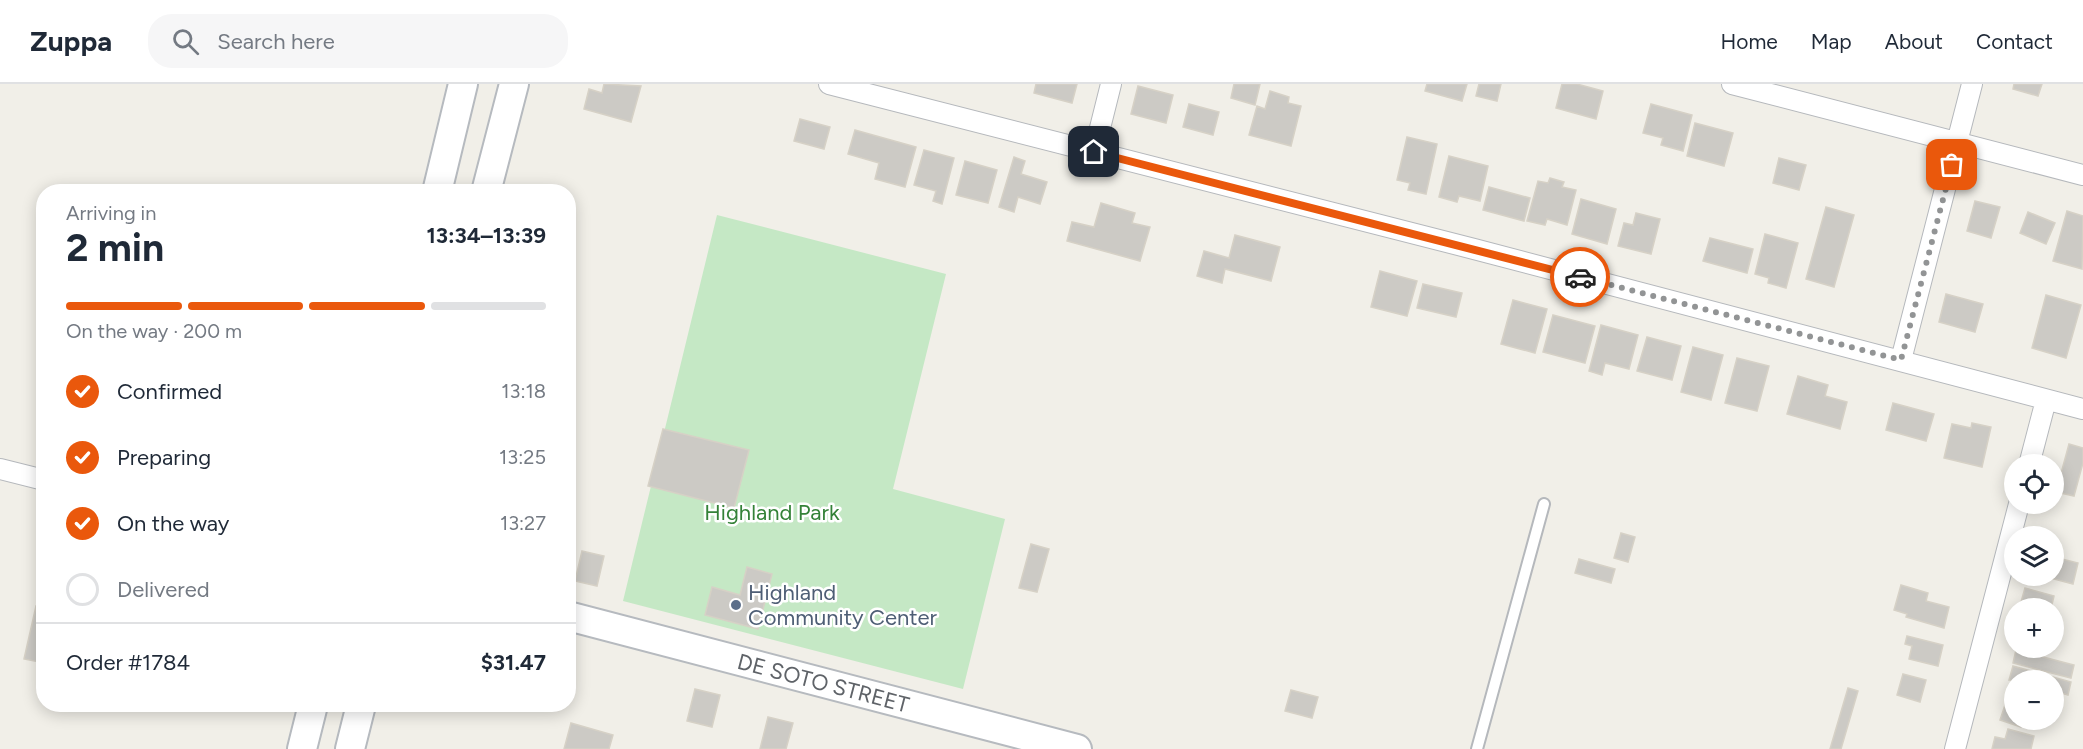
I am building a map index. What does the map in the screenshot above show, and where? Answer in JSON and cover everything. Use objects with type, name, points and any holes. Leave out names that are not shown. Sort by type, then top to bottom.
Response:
[{"type":"street","points":[[439,184],[463,84]]},
{"type":"street","points":[[488,184],[514,84]]},
{"type":"street","points":[[829,84],[2083,409]]},
{"type":"street","points":[[1094,152],[1111,84]]},
{"type":"street","points":[[1732,84],[2083,175]]},
{"type":"street","points":[[1901,360],[1972,84]]},
{"type":"street","points":[[2032,454],[2046,400]]},
{"type":"street","points":[[0,469],[36,478]]},
{"type":"street","points":[[1955,749],[2016,514]]},
{"type":"street","name":"DE SOTO STREET","points":[[576,618],[1077,749]]},
{"type":"street","points":[[302,749],[311,712]]},
{"type":"street","points":[[350,749],[359,712]]},
{"type":"lane","points":[[1477,749],[1544,504]]},
{"type":"green space","name":"Highland Park","points":[[717,215],[946,274],[893,489],[1005,519],[963,689],[623,601]]},
{"type":"building","points":[[604,84],[641,86],[631,122],[584,109],[589,89],[602,93]]},
{"type":"building","points":[[1036,84],[1077,84],[1072,103],[1034,93]]},
{"type":"building","points":[[1234,84],[1260,84],[1255,105],[1231,98]]},
{"type":"building","points":[[1427,84],[1467,84],[1462,101],[1425,91]]},
{"type":"building","points":[[1479,84],[1501,84],[1497,101],[1476,96]]},
{"type":"building","points":[[1562,84],[1577,84],[1603,91],[1596,119],[1556,108]]},
{"type":"building","points":[[2014,84],[2042,84],[2038,96],[2013,89]]},
{"type":"building","points":[[1138,86],[1173,95],[1166,123],[1131,114]]},
{"type":"building","points":[[1270,91],[1289,97],[1288,103],[1301,106],[1291,146],[1249,135],[1257,106],[1265,109]]},
{"type":"building","points":[[1189,104],[1219,112],[1213,135],[1183,127]]},
{"type":"building","points":[[1651,104],[1692,115],[1683,151],[1661,145],[1663,138],[1643,133]]},
{"type":"building","points":[[800,119],[830,127],[824,149],[794,141]]},
{"type":"building","points":[[1695,123],[1733,133],[1724,166],[1687,156]]},
{"type":"building","points":[[855,130],[916,147],[905,187],[875,179],[879,163],[848,154]]},
{"type":"building","points":[[1407,137],[1437,144],[1426,194],[1408,190],[1410,183],[1397,180]]},
{"type":"building","points":[[924,150],[954,158],[942,204],[933,201],[936,191],[914,185]]},
{"type":"building","points":[[1449,156],[1488,166],[1480,201],[1459,196],[1457,202],[1439,197]]},
{"type":"building","points":[[1014,157],[1025,161],[1021,174],[1047,182],[1040,204],[1018,197],[1014,212],[999,207]]},
{"type":"building","points":[[1779,158],[1806,165],[1799,190],[1773,183]]},
{"type":"building","points":[[965,161],[997,170],[988,203],[956,195]]},
{"type":"building","points":[[1550,178],[1564,182],[1562,187],[1576,190],[1567,225],[1547,219],[1545,225],[1527,221],[1538,181],[1548,183]]},
{"type":"building","points":[[1489,187],[1530,198],[1524,221],[1483,210]]},
{"type":"building","points":[[1581,199],[1616,209],[1607,244],[1572,234]]},
{"type":"building","points":[[1975,201],[2000,207],[1991,238],[1967,231]]},
{"type":"building","points":[[1101,203],[1135,213],[1132,223],[1150,227],[1140,261],[1067,241],[1072,222],[1094,227]]},
{"type":"building","points":[[1826,207],[1854,215],[1834,287],[1806,279]]},
{"type":"building","points":[[2067,211],[2083,216],[2082,269],[2053,261]]},
{"type":"building","points":[[2028,212],[2055,223],[2046,244],[2020,233]]},
{"type":"building","points":[[1636,213],[1660,219],[1651,254],[1618,246],[1624,223],[1633,225]]},
{"type":"building","points":[[1765,234],[1798,243],[1786,288],[1768,283],[1769,278],[1755,274]]},
{"type":"building","points":[[1235,235],[1280,247],[1271,281],[1225,269],[1222,283],[1197,276],[1204,251],[1229,258]]},
{"type":"building","points":[[1710,238],[1753,249],[1747,273],[1703,261]]},
{"type":"building","points":[[1380,271],[1417,281],[1407,316],[1371,307]]},
{"type":"building","points":[[1423,284],[1462,293],[1456,317],[1417,308]]},
{"type":"building","points":[[1946,294],[1983,304],[1975,332],[1939,322]]},
{"type":"building","points":[[2046,295],[2081,305],[2066,358],[2032,348]]},
{"type":"building","points":[[1513,300],[1547,309],[1535,353],[1501,344]]},
{"type":"building","points":[[1553,315],[1595,326],[1585,363],[1543,352]]},
{"type":"building","points":[[1601,325],[1638,335],[1629,369],[1605,363],[1602,375],[1589,371]]},
{"type":"building","points":[[1647,337],[1681,346],[1672,380],[1637,371]]},
{"type":"building","points":[[1693,347],[1723,355],[1711,400],[1681,392]]},
{"type":"building","points":[[1737,358],[1769,366],[1757,411],[1725,403]]},
{"type":"building","points":[[1798,376],[1828,385],[1825,396],[1847,402],[1840,429],[1787,414]]},
{"type":"building","points":[[1893,403],[1934,414],[1926,441],[1886,430]]},
{"type":"building","points":[[1972,423],[1991,427],[1982,467],[1944,458],[1952,424],[1971,428]]},
{"type":"building","points":[[663,429],[749,450],[734,508],[648,486]]},
{"type":"building","points":[[2069,444],[2083,448],[2083,463],[2074,496],[2064,494],[2064,462]]},
{"type":"building","points":[[1621,533],[1635,537],[1628,562],[1614,558]]},
{"type":"building","points":[[1031,544],[1049,549],[1037,592],[1019,588]]},
{"type":"building","points":[[582,551],[604,556],[597,586],[576,581]]},
{"type":"building","points":[[1579,559],[1615,569],[1611,583],[1575,573]]},
{"type":"building","points":[[2064,560],[2078,563],[2073,584],[2064,582]]},
{"type":"building","name":"Highland Community Center","points":[[747,567],[772,574],[758,629],[705,615],[712,587],[740,595]]},
{"type":"building","points":[[1901,585],[1928,593],[1926,601],[1949,607],[1944,628],[1906,617],[1907,614],[1894,610]]},
{"type":"building","points":[[2025,588],[2054,596],[2054,598],[2022,598]]},
{"type":"building","points":[[36,606],[36,661],[24,659]]},
{"type":"building","points":[[1907,636],[1943,645],[1938,666],[1909,659],[1912,646],[1905,644]]},
{"type":"building","points":[[2014,658],[2047,658],[2074,665],[2071,678],[2064,676],[2064,670],[2040,670],[2013,663]]},
{"type":"building","points":[[2013,666],[2028,670],[2012,670]]},
{"type":"building","points":[[1903,674],[1926,680],[1920,702],[1897,695]]},
{"type":"building","points":[[2064,680],[2071,682],[2068,695],[2064,694]]},
{"type":"building","points":[[1848,688],[1858,691],[1841,749],[1830,749]]},
{"type":"building","points":[[695,689],[720,695],[712,727],[687,721]]},
{"type":"building","points":[[1291,690],[1318,697],[1312,718],[1285,711]]},
{"type":"building","points":[[2004,708],[2004,721],[2000,720]]},
{"type":"building","points":[[768,717],[793,723],[786,749],[760,749]]},
{"type":"building","points":[[571,723],[613,735],[609,749],[564,749]]},
{"type":"building","points":[[2008,730],[2034,736],[2031,749],[1992,749],[1995,737],[2005,739]]},
{"type":"way so far","points":[[1580,277],[1901,360],[1952,165]]},
{"type":"place","name":"Highland Community Center","points":[[736,605]]},
{"type":"route","points":[[1094,152],[1580,277]]}]
